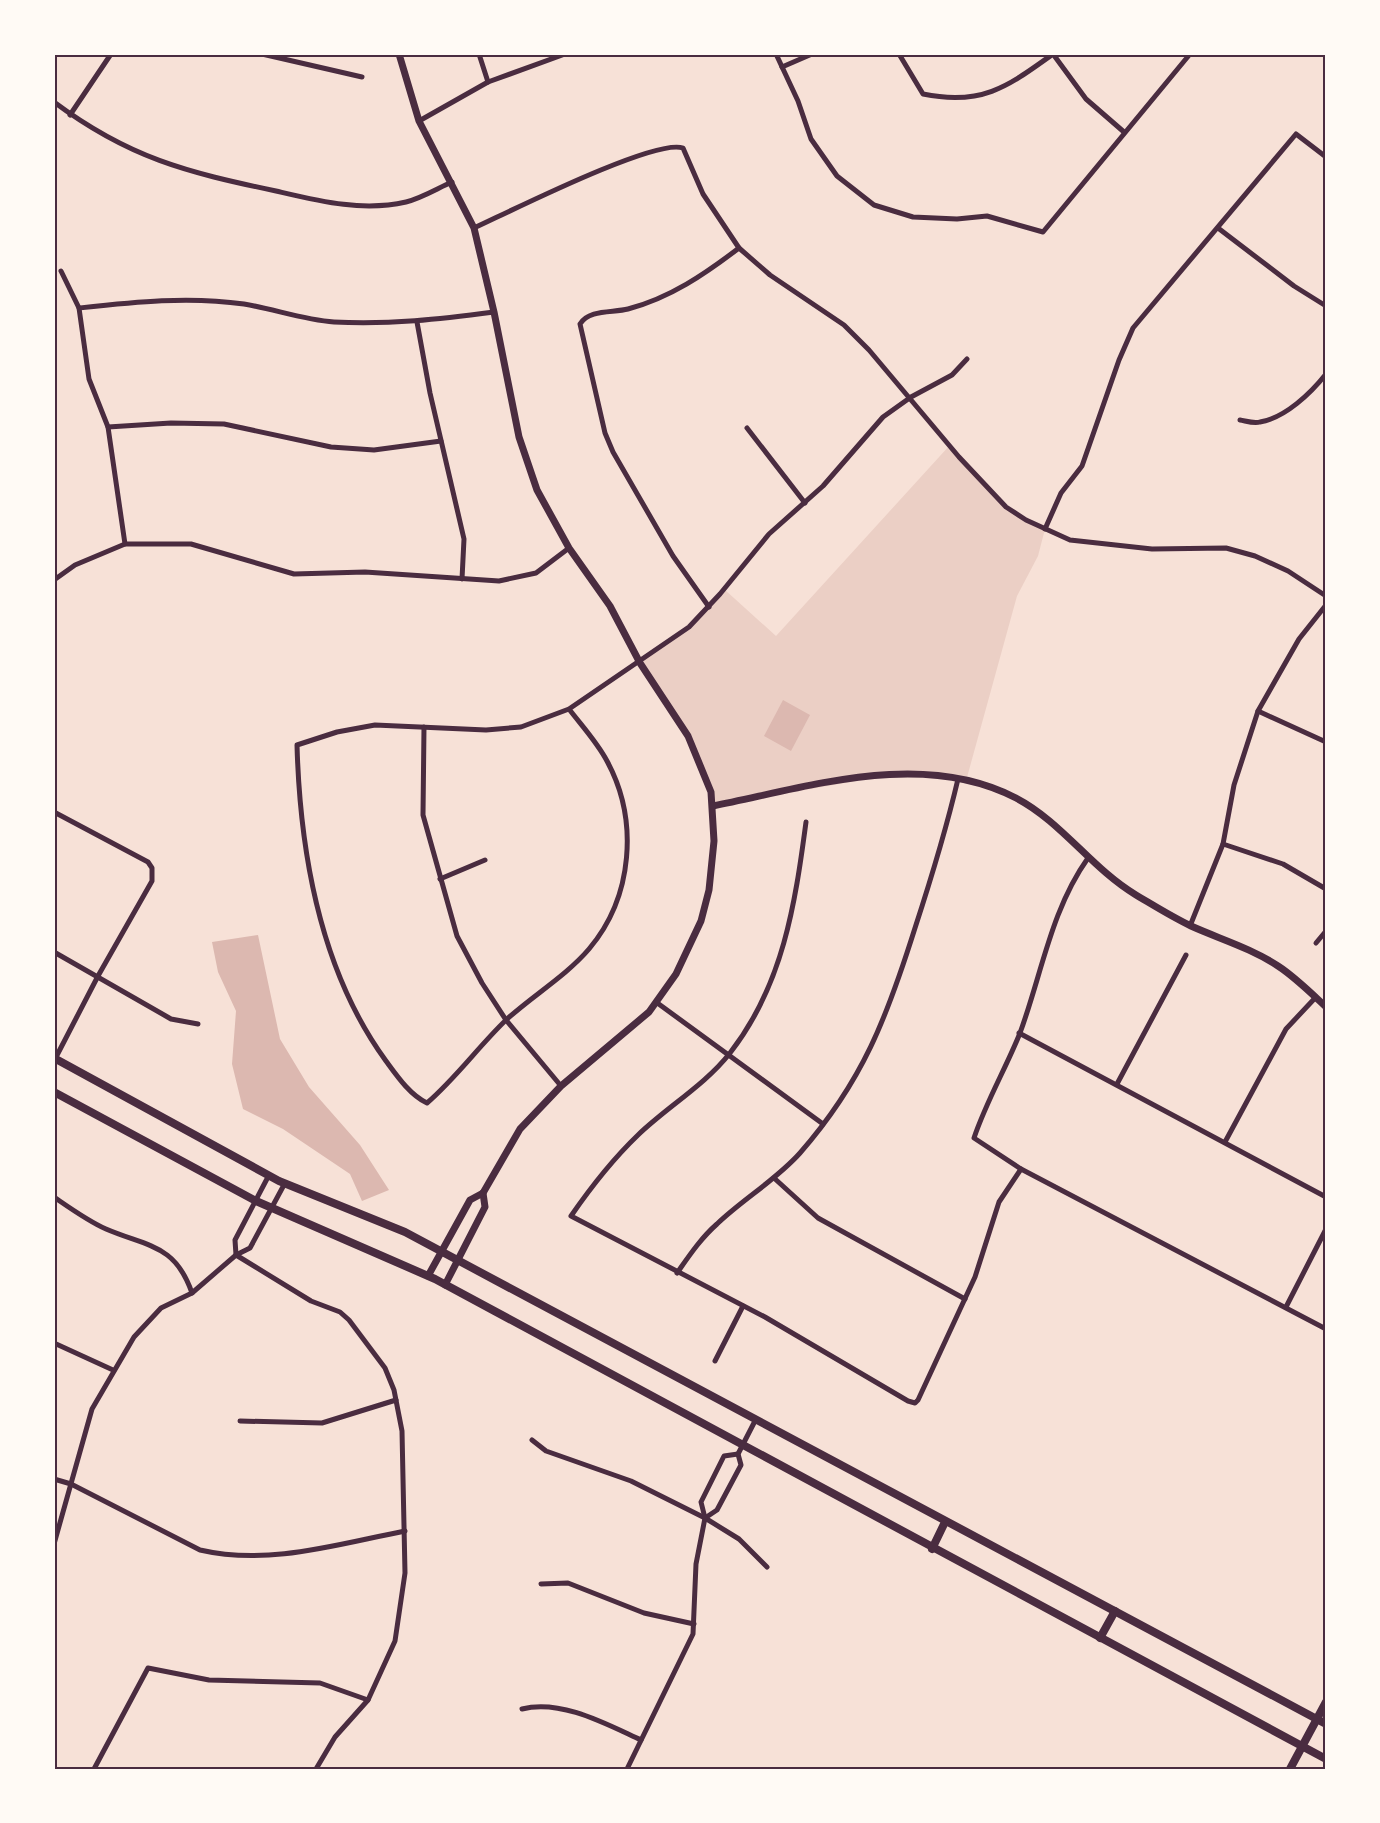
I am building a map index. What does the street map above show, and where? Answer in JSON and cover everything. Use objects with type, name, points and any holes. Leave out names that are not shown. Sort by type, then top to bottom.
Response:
[{"type":"main road","points":[[54,1060],[285,1183],[405,1232],[442,1251],[1326,1724]]},
{"type":"main road","points":[[54,1092],[272,1208],[445,1285],[1302,1747],[1326,1761],[1323,1768]]},
{"type":"main road","points":[[932,1549],[945,1522]]},
{"type":"main road","points":[[1100,1638],[1114,1611]]},
{"type":"main road","points":[[1290,1769],[1326,1702]]},
{"type":"street","points":[[70,115],[111,54]]},
{"type":"street","points":[[262,54],[362,77]]},
{"type":"street","points":[[399,54],[419,121],[474,228],[494,312],[519,437],[537,490],[569,548],[610,606],[640,663],[671,707],[691,741],[711,792],[713,806],[713,864],[701,921],[689,951],[649,1012],[561,1086],[520,1129],[483,1193],[470,1200],[428,1276]]},
{"type":"street","points":[[479,54],[488,82]]},
{"type":"street","points":[[419,121],[488,82],[565,54]]},
{"type":"street","points":[[776,54],[811,139],[837,176],[874,205],[913,217],[957,219],[987,216],[1043,232],[1190,54]]},
{"type":"street","points":[[782,67],[812,54]]},
{"type":"street","points":[[899,54],[924,94],[966,99],[993,93],[1012,84],[1053,54],[1086,99],[1124,132]]},
{"type":"street","points":[[54,102],[100,134],[165,164],[202,176],[338,205],[379,205],[408,201],[452,182]]},
{"type":"street","points":[[1045,529],[1061,493],[1082,466],[1119,360],[1133,328],[1296,134],[1326,158]]},
{"type":"street","points":[[474,228],[556,188],[671,147],[683,148],[708,202],[739,248],[770,275],[844,325],[911,397],[959,457],[1000,501],[1026,520],[1070,540],[1152,549],[1226,548],[1255,556],[1288,571],[1326,596]]},
{"type":"street","points":[[1218,228],[1294,286],[1326,306]]},
{"type":"street","points":[[709,607],[673,556],[612,452],[605,433],[592,369],[580,329],[583,319],[589,315],[629,309],[687,286],[739,248]]},
{"type":"street","points":[[61,271],[79,308],[89,379],[108,427],[125,544]]},
{"type":"street","points":[[79,308],[166,299],[243,304],[331,322],[417,322],[494,312]]},
{"type":"street","points":[[417,322],[441,441],[464,538],[462,579]]},
{"type":"street","points":[[569,709],[606,760],[619,786],[627,817],[626,865],[609,919],[588,950],[506,1020],[427,1103],[406,1087],[365,1032],[340,979],[304,838],[299,804],[297,745],[337,732],[375,725],[486,730],[521,727],[569,709],[640,663],[689,627],[709,607],[769,534],[805,503],[883,417],[911,397],[952,375],[967,359]]},
{"type":"street","points":[[1240,420],[1258,423],[1282,413],[1317,386],[1326,374]]},
{"type":"street","points":[[108,427],[171,423],[224,424],[331,447],[374,450],[441,441]]},
{"type":"street","points":[[747,428],[805,503]]},
{"type":"street","points":[[54,579],[75,565],[125,544],[191,544],[290,573],[365,572],[499,581],[536,573],[569,548]]},
{"type":"street","points":[[1190,926],[1223,844],[1234,785],[1258,711],[1299,639],[1326,605]]},
{"type":"street","points":[[1258,711],[1326,742]]},
{"type":"street","points":[[424,727],[423,815],[457,936],[506,1020],[561,1086]]},
{"type":"street","points":[[713,806],[869,776],[927,775],[988,786],[1016,798],[1052,822],[1088,858],[1133,893],[1190,926],[1242,946],[1277,966],[1326,1007]]},
{"type":"street","points":[[677,1273],[717,1224],[795,1158],[823,1124],[858,1072],[874,1043],[891,1002],[945,834],[958,779]]},
{"type":"street","points":[[54,812],[148,862],[152,868],[152,881],[54,1060]]},
{"type":"street","points":[[806,822],[796,896],[782,953],[766,994],[729,1054],[638,1135],[590,1189],[571,1216],[814,1344],[908,1401],[915,1402],[918,1400],[975,1277],[999,1203],[1021,1169]]},
{"type":"street","points":[[1223,844],[1283,864],[1326,889]]},
{"type":"street","points":[[1088,858],[1071,883],[1055,919],[1019,1033],[974,1138],[1021,1169],[1326,1329]]},
{"type":"street","points":[[440,879],[485,860]]},
{"type":"street","points":[[1316,943],[1326,931]]},
{"type":"street","points":[[54,952],[171,1019],[198,1024]]},
{"type":"street","points":[[1117,1084],[1186,955]]},
{"type":"street","points":[[1225,1142],[1286,1029],[1316,998]]},
{"type":"street","points":[[656,1002],[823,1124]]},
{"type":"street","points":[[1019,1033],[1326,1197]]},
{"type":"street","points":[[236,1255],[236,1240],[269,1175]]},
{"type":"street","points":[[774,1178],[818,1218],[964,1299]]},
{"type":"street","points":[[54,1544],[92,1409],[113,1370],[148,1319],[161,1308],[192,1293],[236,1255],[250,1248],[285,1183]]},
{"type":"street","points":[[445,1285],[485,1207],[483,1193]]},
{"type":"street","points":[[54,1197],[106,1229],[153,1245],[166,1252],[186,1275],[192,1293]]},
{"type":"street","points":[[1286,1307],[1326,1229]]},
{"type":"street","points":[[236,1255],[311,1301],[340,1312],[349,1320],[385,1368],[396,1400],[402,1431],[405,1573],[397,1633],[391,1652],[368,1700],[335,1737],[316,1769]]},
{"type":"street","points":[[715,1361],[743,1306]]},
{"type":"street","points":[[54,1343],[113,1370]]},
{"type":"street","points":[[240,1421],[322,1423],[396,1400]]},
{"type":"street","points":[[705,1518],[717,1510],[741,1466],[738,1454],[756,1419]]},
{"type":"street","points":[[532,1440],[546,1451],[631,1481],[705,1518],[739,1539],[767,1567]]},
{"type":"street","points":[[627,1769],[687,1651],[694,1624],[696,1564],[705,1518],[701,1502],[724,1456],[738,1454]]},
{"type":"street","points":[[54,1479],[200,1550],[220,1555],[259,1557],[405,1532]]},
{"type":"street","points":[[541,1584],[568,1583],[644,1613],[694,1624]]},
{"type":"street","points":[[94,1769],[148,1668],[209,1680],[320,1683],[368,1700]]},
{"type":"street","points":[[522,1709],[539,1707],[574,1713],[641,1740]]},
{"type":"shaded area","points":[[950,445],[1006,507],[1045,529],[1038,556],[1017,596],[966,781],[896,774],[713,806],[699,759],[640,663],[689,627],[724,589],[776,636]]},
{"type":"shaded area","points":[[783,700],[810,715],[791,751],[764,736]]},
{"type":"shaded area","points":[[258,935],[280,1039],[309,1087],[360,1145],[389,1190],[362,1201],[350,1174],[283,1129],[243,1109],[232,1064],[236,1011],[218,972],[212,942]]}]
